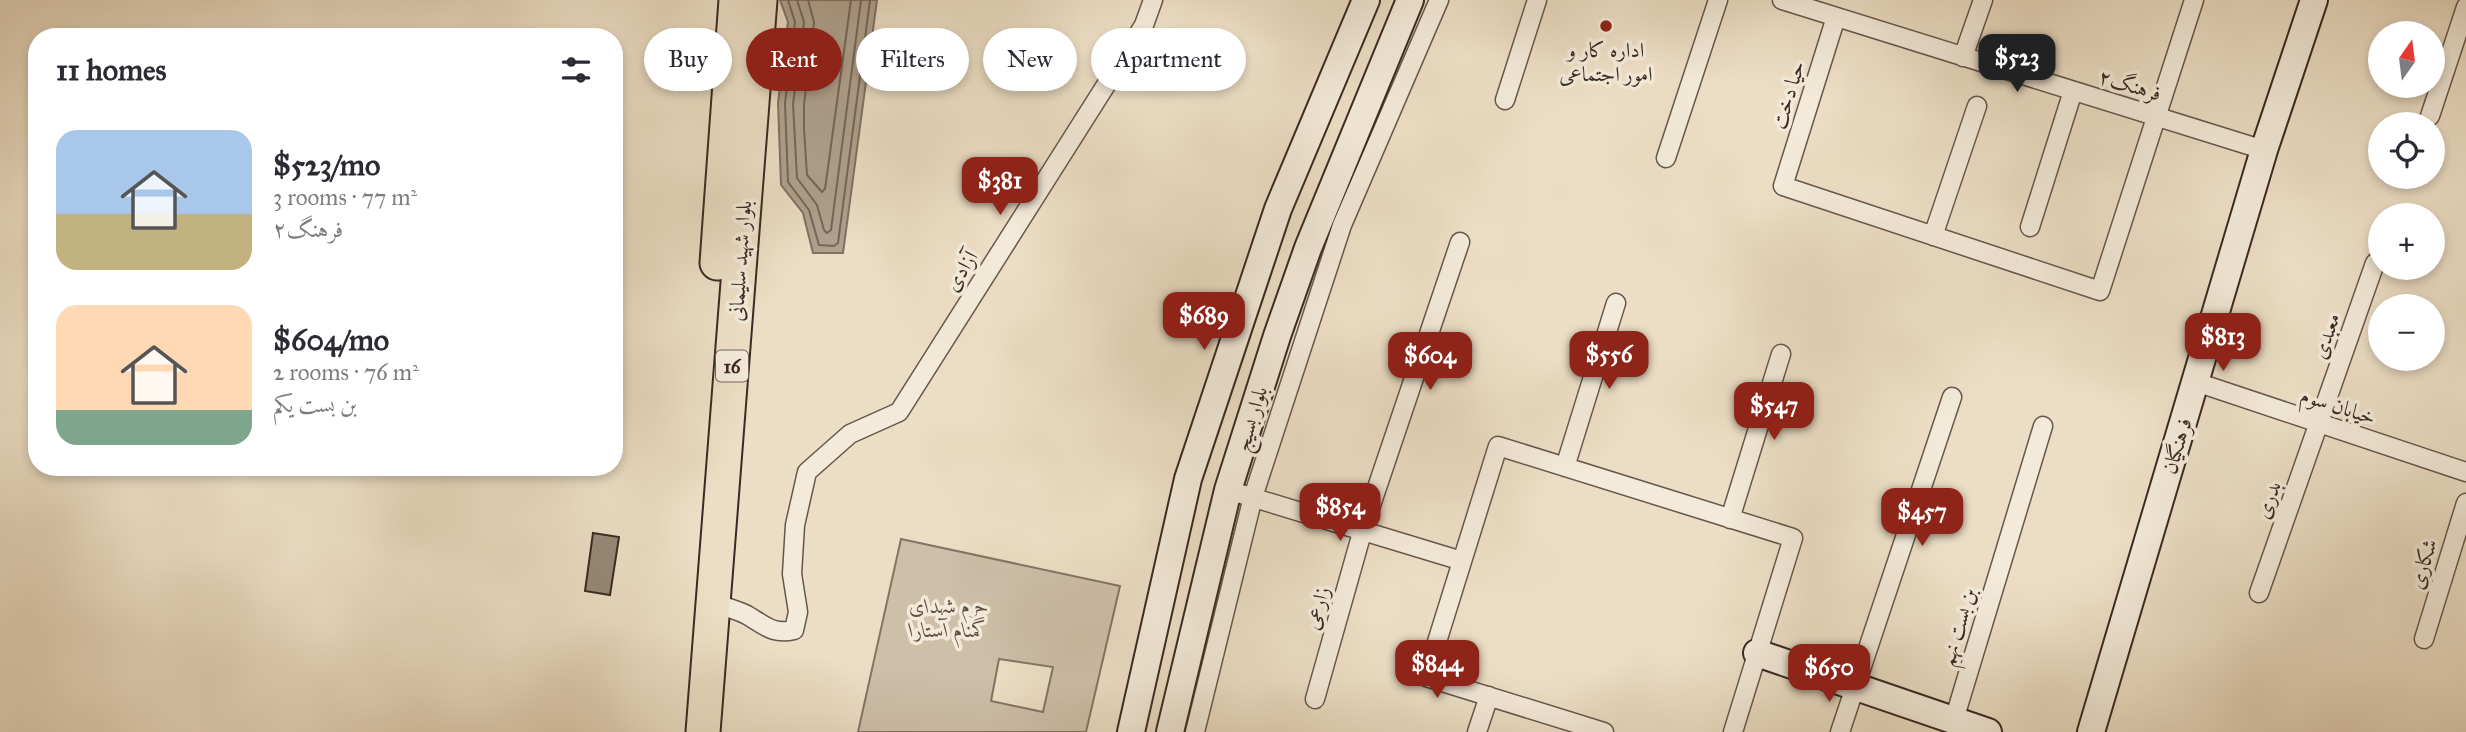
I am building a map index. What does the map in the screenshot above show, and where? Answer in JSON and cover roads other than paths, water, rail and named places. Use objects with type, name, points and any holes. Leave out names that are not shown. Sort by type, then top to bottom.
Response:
[{"type":"highway","name":"بلوار شهید سلیمانی","points":[[682,732],[736,0]]},
{"type":"highway","name":"بلوار شهید سلیمانی","points":[[703,732],[760,0]]},
{"type":"main road","name":"بلوار بسیج","points":[[1131,732],[1188,479],[1278,209],[1366,0]]},
{"type":"main road","name":"بلوار بسیج","points":[[1170,732],[1241,494],[1277,336],[1308,248],[1410,0]]},
{"type":"main road","name":"فرهنگیان","points":[[2091,732],[2264,150],[2314,0]]},
{"type":"main road","points":[[1188,479],[1241,494]]},
{"type":"main road","points":[[1758,653],[1988,732]]},
{"type":"street","name":"آزادی","points":[[714,603],[744,614],[780,633],[794,630],[797,612],[792,574],[795,525],[807,472],[850,433],[899,412],[1144,25],[1153,0]]},
{"type":"street","points":[[1195,732],[1241,494],[1342,225],[1438,0]]},
{"type":"street","points":[[1505,100],[1537,0]]},
{"type":"street","points":[[1666,158],[1718,0]]},
{"type":"street","name":"فرهنگ۲","points":[[1782,0],[2264,150]]},
{"type":"street","points":[[1964,57],[1983,0]]},
{"type":"street","points":[[1977,106],[1933,236],[2100,291],[2194,0]]},
{"type":"street","points":[[2431,112],[2466,8]]},
{"type":"street","name":"حیا دخت","points":[[1836,17],[1783,186],[1933,236]]},
{"type":"street","points":[[2030,227],[2073,91]]},
{"type":"street","name":"زارعی","points":[[1315,699],[1363,529],[1460,242]]},
{"type":"street","name":"معبدی","points":[[2319,423],[2369,280]]},
{"type":"street","points":[[1565,467],[1616,303]]},
{"type":"street","points":[[1730,519],[1781,354]]},
{"type":"street","name":"خیابان سوم","points":[[2196,382],[2466,472]]},
{"type":"street","points":[[1840,732],[1952,397]]},
{"type":"street","name":"بدری","points":[[2259,593],[2319,423]]},
{"type":"street","name":"بن بست نهم","points":[[1954,720],[2043,426]]},
{"type":"street","points":[[1604,732],[1426,677],[1498,446],[1793,538],[1733,732]]},
{"type":"street","points":[[1241,494],[1462,561]]},
{"type":"street","name":"شکاری","points":[[2424,639],[2466,503]]},
{"type":"street","points":[[1477,732],[1489,696]]},
{"type":"water","points":[[780,0],[877,0],[873,28],[856,28],[856,91],[865,91],[843,253],[813,253],[803,213],[781,185],[778,103],[779,91],[842,91],[842,28],[787,28],[788,22]]},
{"type":"place","name":"اداره کار و امور اجتماعی","points":[[1606,26]]},
{"type":"park label","name":"حرم شهدای گمنام آستارا","points":[[949,618]]}]
